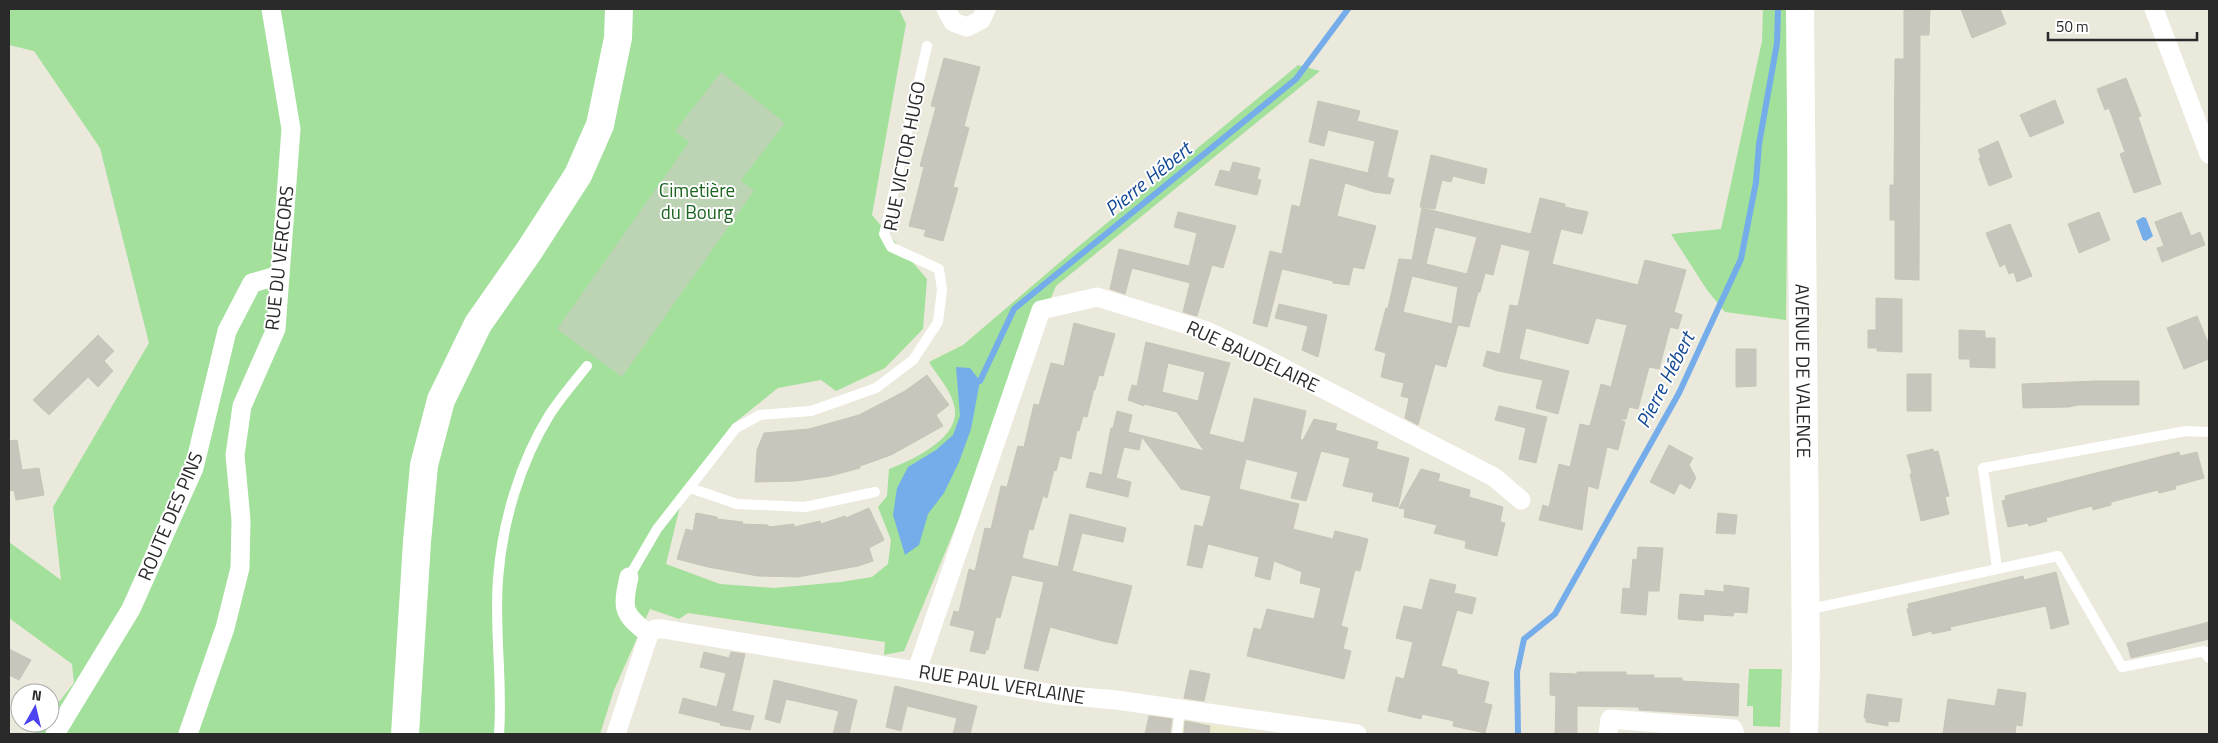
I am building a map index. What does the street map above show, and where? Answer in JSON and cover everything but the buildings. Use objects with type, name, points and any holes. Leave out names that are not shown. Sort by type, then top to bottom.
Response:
[{"type":"main road","points":[[405,734],[417,542],[424,466],[441,400],[478,324],[529,251],[578,175],[600,126],[618,38],[619,9]]},
{"type":"main road","name":"AVENUE DE VALENCE","points":[[1800,9],[1805,610],[1804,734]]},
{"type":"street","name":"RUE DU VERCORS","points":[[188,734],[226,628],[240,568],[241,520],[235,455],[242,406],[276,329],[291,129],[271,9]]},
{"type":"street","points":[[946,9],[952,22],[967,27],[975,25],[981,20],[986,9]]},
{"type":"street","points":[[2154,9],[2209,154]]},
{"type":"street","name":"ROUTE DES PINS","points":[[55,734],[131,609],[194,468],[227,331],[252,283],[280,275]]},
{"type":"street","name":"RUE BAUDELAIRE","points":[[917,670],[1041,310],[1097,297],[1204,330],[1264,358],[1494,477],[1521,500]]},
{"type":"street","points":[[616,734],[649,634],[628,615],[624,603],[629,577]]},
{"type":"street","name":"RUE PAUL VERLAINE","points":[[649,634],[655,629],[664,629],[1059,695],[1116,700],[1357,734]]},
{"type":"street","points":[[1608,734],[1610,719],[1733,728],[1735,734]]},
{"type":"lane","name":"RUE VICTOR HUGO","points":[[629,577],[657,529],[736,428],[760,415],[811,411],[876,388],[914,360],[938,322],[942,290],[939,269],[891,247],[884,234],[927,46]]},
{"type":"lane","points":[[499,734],[498,579],[504,538],[516,487],[532,448],[550,413],[587,366]]},
{"type":"lane","points":[[1997,568],[1983,468],[2186,431],[2209,432]]},
{"type":"lane","points":[[690,488],[737,504],[805,507],[875,492]]},
{"type":"lane","points":[[1805,610],[2058,556],[2122,667],[2204,651],[2209,658]]},
{"type":"lane","points":[[1177,734],[1180,709]]},
{"type":"shaded area","points":[[1173,719],[1274,734],[1172,734]]},
{"type":"green space","points":[[9,9],[899,9],[906,24],[872,215],[927,279],[923,329],[885,368],[836,391],[821,380],[778,388],[733,424],[685,486],[666,564],[720,584],[774,588],[841,582],[872,577],[888,564],[891,540],[878,507],[887,496],[889,469],[932,447],[942,439],[954,420],[954,403],[945,385],[929,362],[963,345],[1073,251],[1298,65],[1320,71],[1056,286],[904,651],[884,655],[885,642],[688,613],[679,619],[650,609],[614,690],[600,734],[33,734],[60,733],[60,700],[74,683],[72,664],[9,618],[9,542],[61,580],[53,507],[149,343],[100,148],[34,51],[9,45]]},
{"type":"green space","points":[[1763,9],[1789,9],[1786,320],[1725,312],[1707,290],[1671,234],[1721,229],[1762,41]]},
{"type":"green space","name":"Cimetière du Bourg","points":[[721,72],[785,123],[741,180],[754,191],[622,377],[557,329],[689,142],[675,131]]},
{"type":"green space","points":[[1749,669],[1782,669],[1780,727],[1753,726],[1753,706],[1747,706]]},
{"type":"water","points":[[2143,217],[2146,218],[2153,236],[2146,241],[2143,240],[2136,221]]},
{"type":"water","points":[[956,367],[970,368],[980,381],[971,429],[959,462],[944,493],[928,514],[919,545],[905,555],[893,515],[897,488],[908,467],[936,450],[953,435],[960,416]]},
{"type":"waterway","name":"Pierre Hébert","points":[[980,381],[1014,309],[1296,79],[1348,9]]},
{"type":"waterway","name":"Pierre Hébert","points":[[1518,734],[1517,672],[1524,639],[1555,614],[1679,393],[1741,259],[1756,182],[1759,144],[1777,43],[1778,9]]}]
